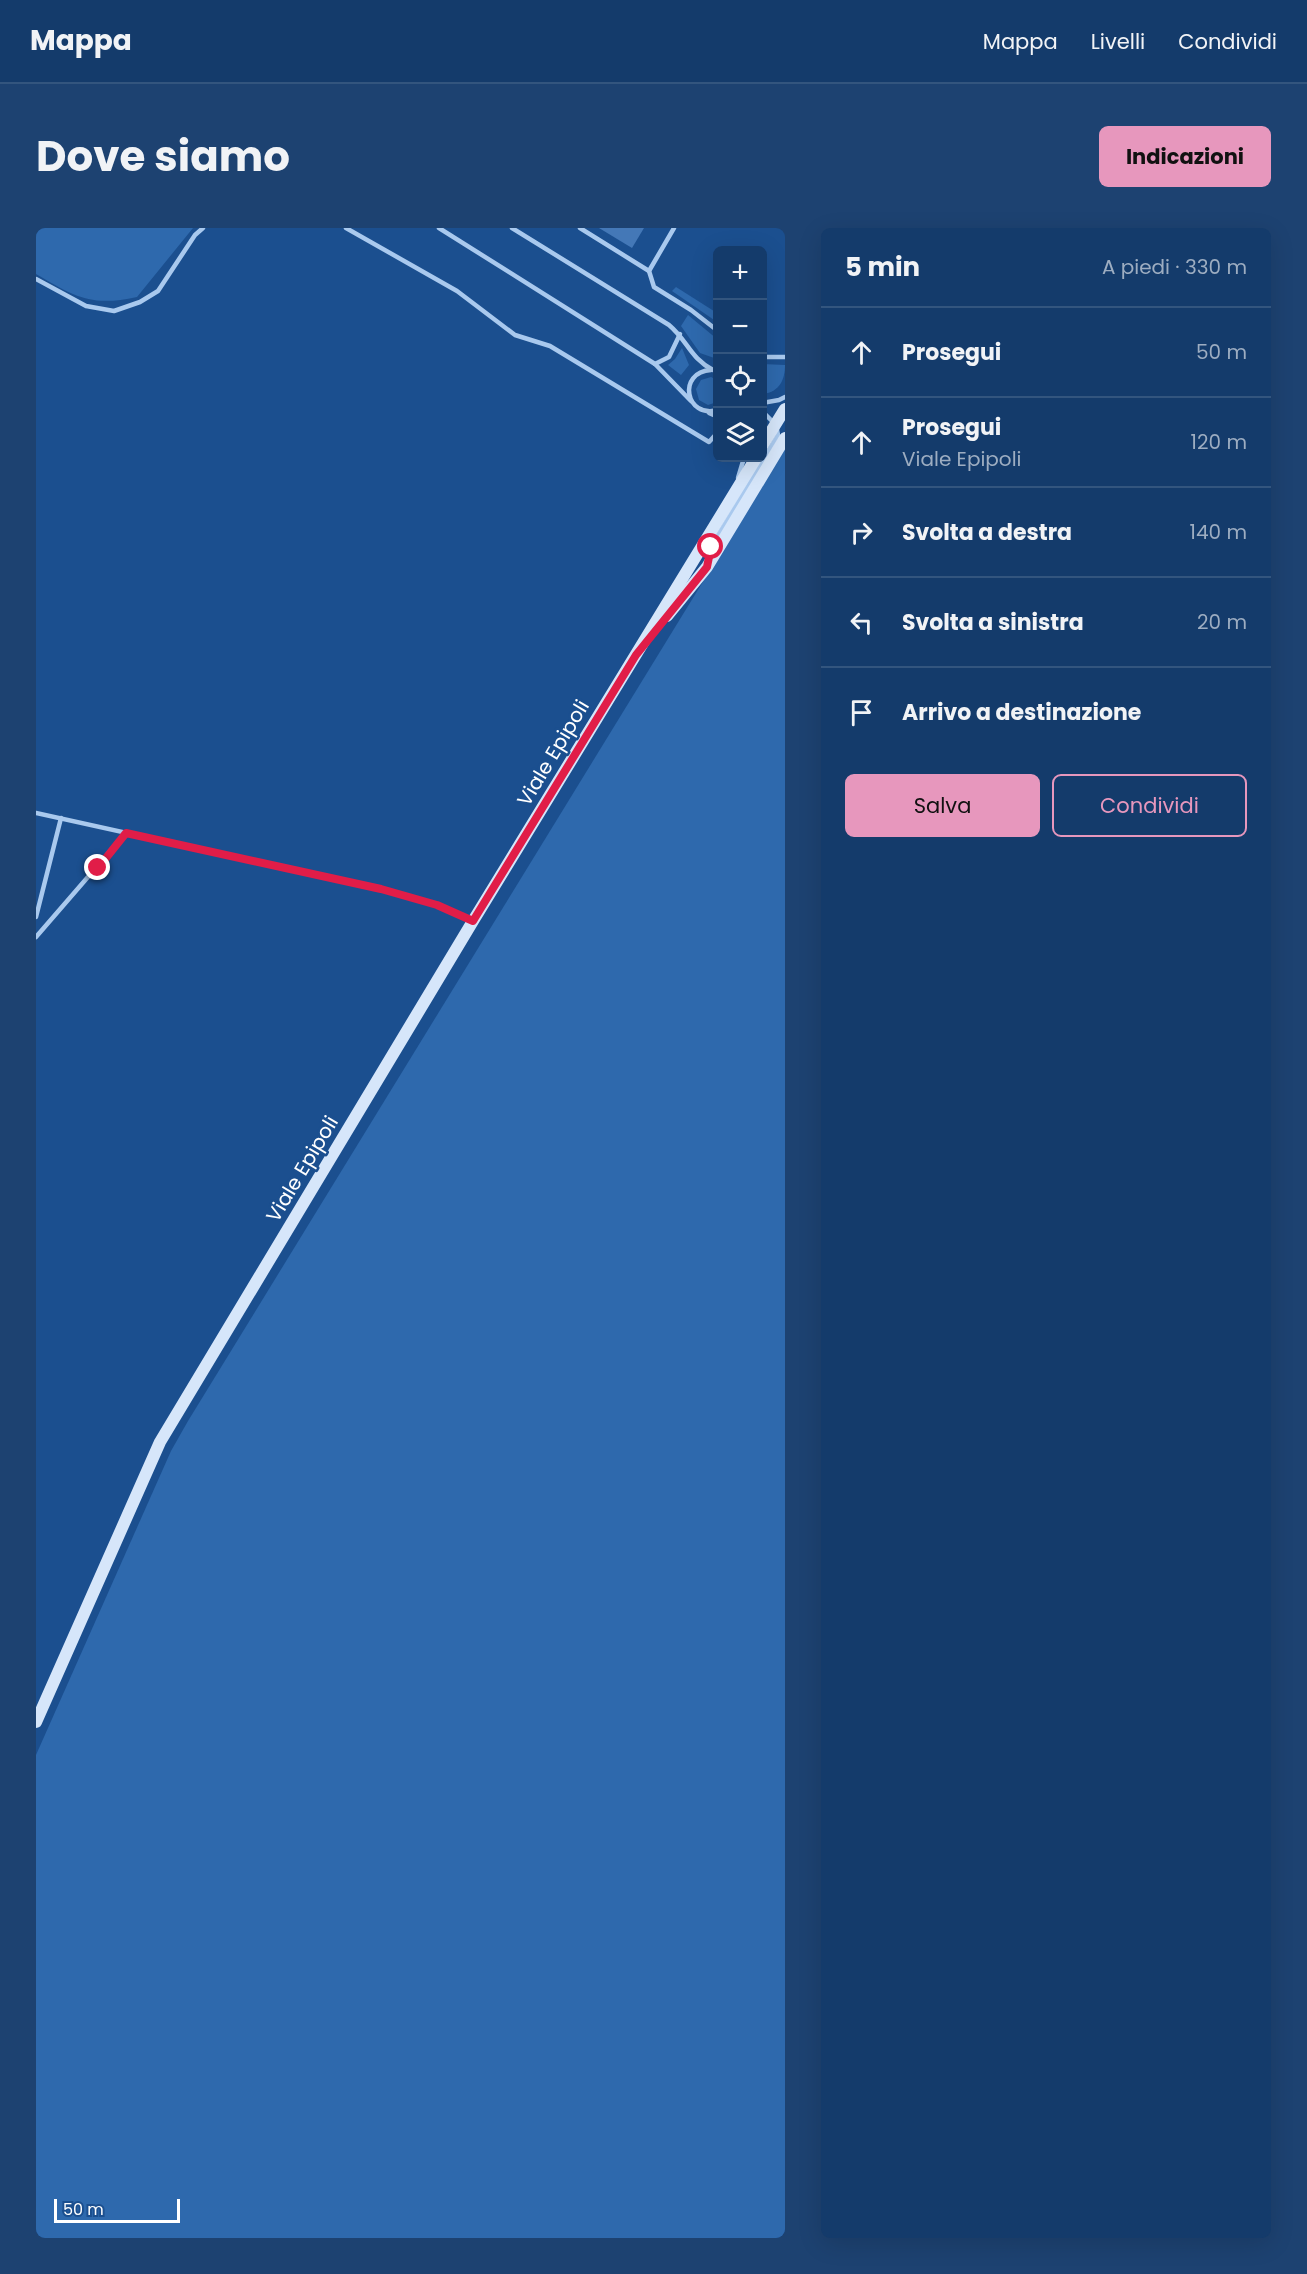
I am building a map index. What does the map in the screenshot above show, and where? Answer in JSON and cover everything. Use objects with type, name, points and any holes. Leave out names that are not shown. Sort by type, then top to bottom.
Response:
[{"type":"main road","points":[[636,655],[707,567],[776,433],[785,409]]},
{"type":"main road","points":[[636,655],[754,462]]},
{"type":"main road","name":"Viale Epipoli","points":[[36,1722],[160,1442],[473,921],[636,655]]},
{"type":"lane","points":[[36,279],[86,306],[114,310],[140,302],[158,291],[195,235],[203,228]]},
{"type":"lane","points":[[346,228],[457,291],[515,335],[550,346],[709,442],[713,437]]},
{"type":"lane","points":[[439,228],[655,364],[698,408],[713,415]]},
{"type":"lane","points":[[512,228],[669,325],[680,334],[695,358],[713,368]]},
{"type":"lane","points":[[579,228],[649,271],[654,286],[713,328]]},
{"type":"lane","points":[[649,271],[674,228]]},
{"type":"lane","points":[[655,364],[669,357],[680,334]]},
{"type":"lane","points":[[767,357],[785,357]]},
{"type":"lane","points":[[691,401],[690,383],[696,375],[713,370]]},
{"type":"lane","points":[[767,402],[785,397]]},
{"type":"lane","points":[[706,412],[713,411]]},
{"type":"lane","points":[[767,419],[776,433]]},
{"type":"lane","points":[[729,502],[743,462]]},
{"type":"lane","points":[[36,813],[381,889],[437,905],[473,921]]},
{"type":"lane","points":[[36,917],[61,818]]},
{"type":"lane","points":[[36,937],[126,833]]},
{"type":"shaded area","points":[[36,228],[193,228],[137,297],[107,301],[73,294],[36,274]]},
{"type":"shaded area","points":[[676,287],[713,310],[713,319],[672,291]]},
{"type":"shaded area","points":[[688,315],[713,336],[713,358],[700,353],[681,326]]},
{"type":"shaded area","points":[[682,348],[689,365],[681,375],[668,365]]},
{"type":"shaded area","points":[[767,364],[785,365],[780,384],[767,393]]},
{"type":"shaded area","points":[[713,378],[713,403],[708,405],[699,400],[696,389],[701,380]]},
{"type":"shaded area","points":[[785,448],[785,2238],[36,2238],[36,1755],[171,1451],[188,1421]]},
{"type":"building","points":[[599,228],[644,228],[632,248]]},
{"type":"route","points":[[98,868],[126,833],[381,889],[437,905],[473,921],[636,655],[707,567],[711,547]]}]
